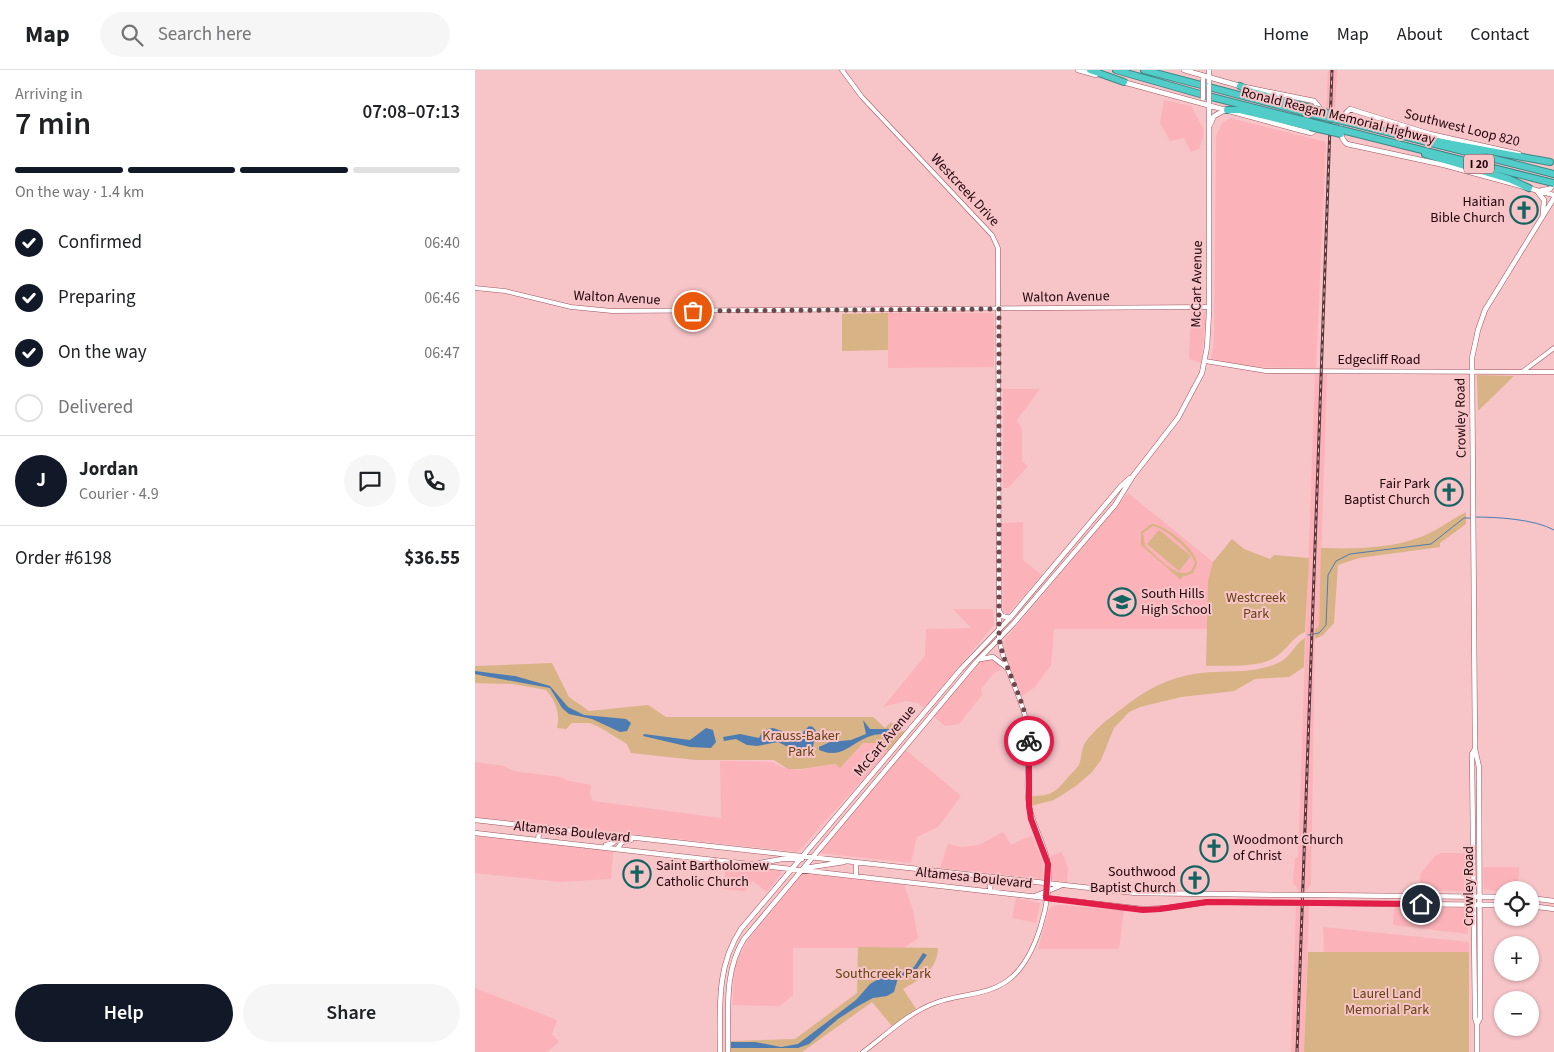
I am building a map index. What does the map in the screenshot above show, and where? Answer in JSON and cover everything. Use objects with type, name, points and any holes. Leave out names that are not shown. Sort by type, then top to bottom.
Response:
[{"type":"highway","points":[[1090,70],[1124,82]]},
{"type":"highway","name":"Ronald Reagan Memorial Highway","points":[[1116,70],[1310,124],[1363,135],[1554,183]]},
{"type":"highway","name":"Ronald Reagan Memorial Highway","points":[[1144,70],[1313,111],[1351,123],[1552,174]]},
{"type":"highway","points":[[1240,86],[1252,92],[1313,111]]},
{"type":"highway","points":[[1227,110],[1240,110],[1310,124]]},
{"type":"highway","points":[[1425,142],[1439,141],[1553,163]]},
{"type":"highway","points":[[1413,148],[1418,152],[1515,181],[1534,190]]},
{"type":"main road","points":[[1078,70],[1183,98],[1209,103],[1227,110],[1311,133],[1319,128],[1319,107],[1314,101],[1209,80],[1184,70]]},
{"type":"main road","points":[[1183,98],[1200,100],[1203,98],[1200,76],[1205,70]]},
{"type":"main road","name":"McCart Avenue","points":[[728,1052],[729,989],[736,955],[753,926],[977,661],[1115,505],[1133,476],[1178,418],[1199,380],[1205,361],[1209,307],[1209,70]]},
{"type":"main road","name":"Southwest Loop 820","points":[[1553,163],[1430,134],[1350,109],[1344,115],[1341,136],[1347,144],[1444,165],[1554,196]]},
{"type":"main road","points":[[1209,129],[1214,116],[1227,110]]},
{"type":"main road","points":[[1534,190],[1548,190],[1554,183]]},
{"type":"main road","points":[[1534,190],[1542,195],[1544,201],[1543,216]]},
{"type":"main road","name":"Crowley Road","points":[[1477,1024],[1480,1018],[1480,897],[1479,767],[1475,749],[1472,372],[1475,340],[1486,310],[1554,196]]},
{"type":"main road","name":"McCart Avenue","points":[[720,1052],[721,990],[725,961],[741,929],[955,676],[1010,618],[1121,486],[1133,476]]},
{"type":"main road","points":[[999,611],[1002,616],[1010,618]]},
{"type":"main road","points":[[977,661],[984,657],[993,657],[1006,667]]},
{"type":"main road","points":[[955,676],[961,680]]},
{"type":"main road","name":"Crowley Road","points":[[1475,749],[1473,754],[1473,905],[1477,1052]]},
{"type":"main road","points":[[873,773],[878,779]]},
{"type":"main road","points":[[839,813],[845,818]]},
{"type":"main road","name":"Altamesa Boulevard","points":[[475,821],[1136,893],[1494,897]]},
{"type":"main road","points":[[504,836],[506,824]]},
{"type":"main road","points":[[538,840],[540,827]]},
{"type":"main road","name":"Altamesa Boulevard","points":[[475,833],[802,869],[1143,910],[1207,902],[1494,905]]},
{"type":"main road","points":[[590,846],[611,844],[620,836]]},
{"type":"main road","points":[[618,848],[624,840],[640,841],[644,839]]},
{"type":"main road","points":[[679,855],[680,842]]},
{"type":"main road","points":[[732,861],[734,849]]},
{"type":"main road","points":[[756,864],[782,858],[802,858]]},
{"type":"main road","points":[[802,869],[817,868],[848,861]]},
{"type":"main road","points":[[855,876],[857,862]]},
{"type":"main road","points":[[780,867],[785,871],[785,877]]},
{"type":"main road","points":[[990,891],[991,877]]},
{"type":"main road","points":[[1033,896],[1063,885]]},
{"type":"main road","points":[[1415,904],[1417,896]]},
{"type":"main road","points":[[1539,899],[1554,900]]},
{"type":"main road","points":[[1542,907],[1543,899]]},
{"type":"main road","points":[[1539,907],[1554,909]]},
{"type":"main road","points":[[1474,984],[1480,994]]},
{"type":"street","name":"Westcreek Drive","points":[[842,70],[862,96],[995,240],[999,252],[999,638],[1006,667],[1023,708],[1028,729],[1028,803],[1031,819],[1047,858],[1048,883],[1038,933],[1025,960],[1012,977],[997,987],[949,998],[920,1010],[863,1052]]},
{"type":"street","name":"Walton Avenue","points":[[475,288],[505,291],[571,307],[612,311],[1209,307]]},
{"type":"street","points":[[1522,372],[1554,348]]},
{"type":"street","name":"Edgecliff Road","points":[[1205,361],[1266,371],[1554,372]]},
{"type":"shaded area","points":[[1328,70],[1337,70],[1335,112],[1326,111]]},
{"type":"shaded area","points":[[1164,100],[1191,106],[1203,128],[1203,138],[1199,149],[1191,152],[1184,138],[1170,141],[1160,123]]},
{"type":"shaded area","points":[[1230,118],[1326,142],[1316,368],[1246,367],[1211,359],[1214,340],[1216,136],[1222,123]]},
{"type":"shaded area","points":[[1191,311],[1203,311],[1206,313],[1201,363],[1189,359]]},
{"type":"shaded area","points":[[888,313],[994,313],[994,367],[888,368]]},
{"type":"shaded area","points":[[1315,374],[1327,374],[1319,627],[1315,630],[1311,884],[1305,892],[1299,893],[1293,883],[1295,858],[1298,857]]},
{"type":"shaded area","points":[[1003,389],[1040,389],[1017,420],[1022,430],[1022,461],[1028,466],[1008,488],[1003,488]]},
{"type":"shaded area","name":"South Hills High School","points":[[1128,493],[1213,562],[1208,581],[1207,629],[1054,629],[1051,665],[1035,687],[1022,696],[1010,668],[1003,642]]},
{"type":"shaded area","points":[[1023,522],[1023,560],[1042,575],[1008,614],[1003,613],[1002,523]]},
{"type":"shaded area","points":[[953,609],[993,609],[994,625],[924,708],[918,703],[906,701],[883,707],[925,656],[926,629],[971,628]]},
{"type":"shaded area","points":[[992,659],[1000,665],[1001,670],[994,673],[981,689],[982,695],[959,724],[945,726],[933,716],[980,661]]},
{"type":"shaded area","points":[[863,743],[878,743],[888,751],[798,852],[475,817],[475,762],[504,766],[513,771],[560,777],[569,781],[591,785],[590,794],[593,801],[721,818],[720,761],[772,762],[782,767],[798,770],[835,764],[840,768]]},
{"type":"shaded area","points":[[906,750],[961,796],[938,827],[917,837],[911,863],[819,853]]},
{"type":"shaded area","points":[[1003,832],[1011,845],[1032,835],[1043,863],[1043,879],[940,868],[948,844],[961,847],[979,845]]},
{"type":"shaded area","points":[[475,836],[613,851],[611,879],[561,882],[475,873]]},
{"type":"shaded area","points":[[1062,852],[1068,868],[1067,882],[1052,880],[1051,856]]},
{"type":"shaded area","points":[[1441,853],[1469,853],[1465,891],[1420,891],[1420,874],[1435,856]]},
{"type":"shaded area","points":[[726,865],[781,871],[781,874],[767,892],[753,881],[745,891],[723,889]]},
{"type":"shaded area","points":[[1483,867],[1519,867],[1518,881],[1494,881],[1494,891],[1484,889]]},
{"type":"shaded area","points":[[801,873],[904,885],[913,910],[918,938],[904,948],[793,948],[793,995],[780,1006],[732,1005],[735,964],[760,921]]},
{"type":"shaded area","points":[[1016,898],[1040,903],[1036,923],[1012,918]]},
{"type":"shaded area","points":[[1052,906],[1124,910],[1119,949],[1038,949],[1049,909]]},
{"type":"shaded area","points":[[1296,906],[1309,906],[1304,1052],[1291,1052]]},
{"type":"shaded area","points":[[1394,907],[1467,908],[1468,934],[1393,925]]},
{"type":"shaded area","points":[[1323,927],[1469,942],[1469,952],[1324,952]]},
{"type":"shaded area","points":[[475,988],[557,1020],[552,1034],[559,1042],[547,1052],[475,1052]]},
{"type":"green space","points":[[888,313],[888,350],[842,351],[842,314]]},
{"type":"green space","points":[[1477,375],[1514,376],[1478,411]]},
{"type":"green space","points":[[1466,512],[1466,524],[1440,543],[1440,547],[1359,558],[1338,565],[1334,623],[1323,635],[1315,639],[1315,629],[1319,627],[1321,548],[1370,548],[1406,542],[1430,533]]},
{"type":"green space","points":[[1151,524],[1171,532],[1179,538],[1196,558],[1197,563],[1193,573],[1182,577],[1181,580],[1141,545],[1141,532]],"holes":[[[1153,526],[1158,527],[1190,553],[1195,563],[1191,571],[1185,573],[1173,569],[1145,546],[1143,533]]]},
{"type":"green space","points":[[1159,530],[1191,556],[1179,571],[1147,544]]},
{"type":"green space","name":"Westcreek Park","points":[[1232,539],[1244,549],[1270,559],[1274,555],[1309,558],[1305,632],[1277,656],[1265,662],[1248,665],[1206,666],[1208,581],[1213,562]]},
{"type":"green space","points":[[1305,638],[1304,667],[1289,677],[1255,679],[1234,691],[1181,697],[1140,707],[1129,712],[1114,728],[1101,760],[1092,772],[1076,786],[1054,800],[1031,806],[1031,796],[1053,792],[1077,768],[1084,745],[1093,733],[1145,692],[1167,682],[1190,675],[1270,666],[1286,658]]},
{"type":"green space","name":"Krauss-Baker Park","points":[[552,663],[569,697],[589,711],[648,705],[666,717],[873,717],[885,728],[891,722],[904,732],[888,751],[878,743],[863,743],[840,768],[835,764],[788,769],[774,760],[696,760],[631,753],[627,744],[590,723],[572,723],[566,729],[557,728],[556,708],[546,690],[513,684],[475,683],[475,666]]},
{"type":"green space","name":"Southcreek Park","points":[[858,947],[938,948],[935,962],[927,973],[903,989],[916,1009],[892,1026],[872,1002],[802,1052],[731,1052],[731,1041],[795,1039],[857,993]]},
{"type":"green space","name":"Laurel Land Memorial Park","points":[[1308,952],[1469,952],[1469,1052],[1304,1052]]},
{"type":"water","points":[[475,671],[515,676],[550,686],[568,707],[584,715],[626,719],[631,723],[627,731],[620,732],[592,719],[569,714],[562,708],[550,688],[475,674]]},
{"type":"water","points":[[863,720],[870,729],[894,729],[893,735],[873,735],[838,752],[829,753],[819,750],[819,747],[830,742],[851,740],[866,734]]},
{"type":"water","points":[[809,726],[813,727],[816,731],[812,752],[806,756],[778,742],[757,746],[747,745],[736,739],[724,741],[723,737],[740,734],[759,738],[763,730],[773,728],[798,737]]},
{"type":"water","points":[[706,728],[713,730],[716,742],[711,748],[690,747],[643,736],[644,734],[690,740]]},
{"type":"water","points":[[923,953],[927,955],[917,969],[898,978],[894,992],[887,996],[873,998],[858,1006],[838,1019],[809,1044],[798,1048],[731,1048],[731,1042],[755,1042],[781,1047],[798,1044],[856,1000],[870,984],[882,977],[898,975],[914,967]]},
{"type":"waterway","points":[[1474,517],[1526,521],[1554,530]]},
{"type":"waterway","points":[[1308,635],[1319,633],[1326,625],[1328,575],[1336,561],[1350,554],[1431,544],[1464,518],[1470,518]]},
{"type":"railway","points":[[1297,1052],[1332,70]]},
{"type":"way so far","points":[[693,311],[999,309],[999,638],[1002,656],[1026,718],[1029,741]]},
{"type":"place","name":"Haitian Bible Church","points":[[1524,210]]},
{"type":"place","name":"Fair Park Baptist Church","points":[[1449,492]]},
{"type":"place","name":"South Hills High School","points":[[1122,602]]},
{"type":"place","name":"Woodmont Church of Christ","points":[[1214,848]]},
{"type":"place","name":"Saint Bartholomew Catholic Church","points":[[637,874]]},
{"type":"place","name":"Southwood Baptist Church","points":[[1195,880]]},
{"type":"route","points":[[1029,741],[1027,789],[1031,819],[1047,858],[1049,876],[1046,898],[1143,910],[1225,901],[1421,904]]}]
